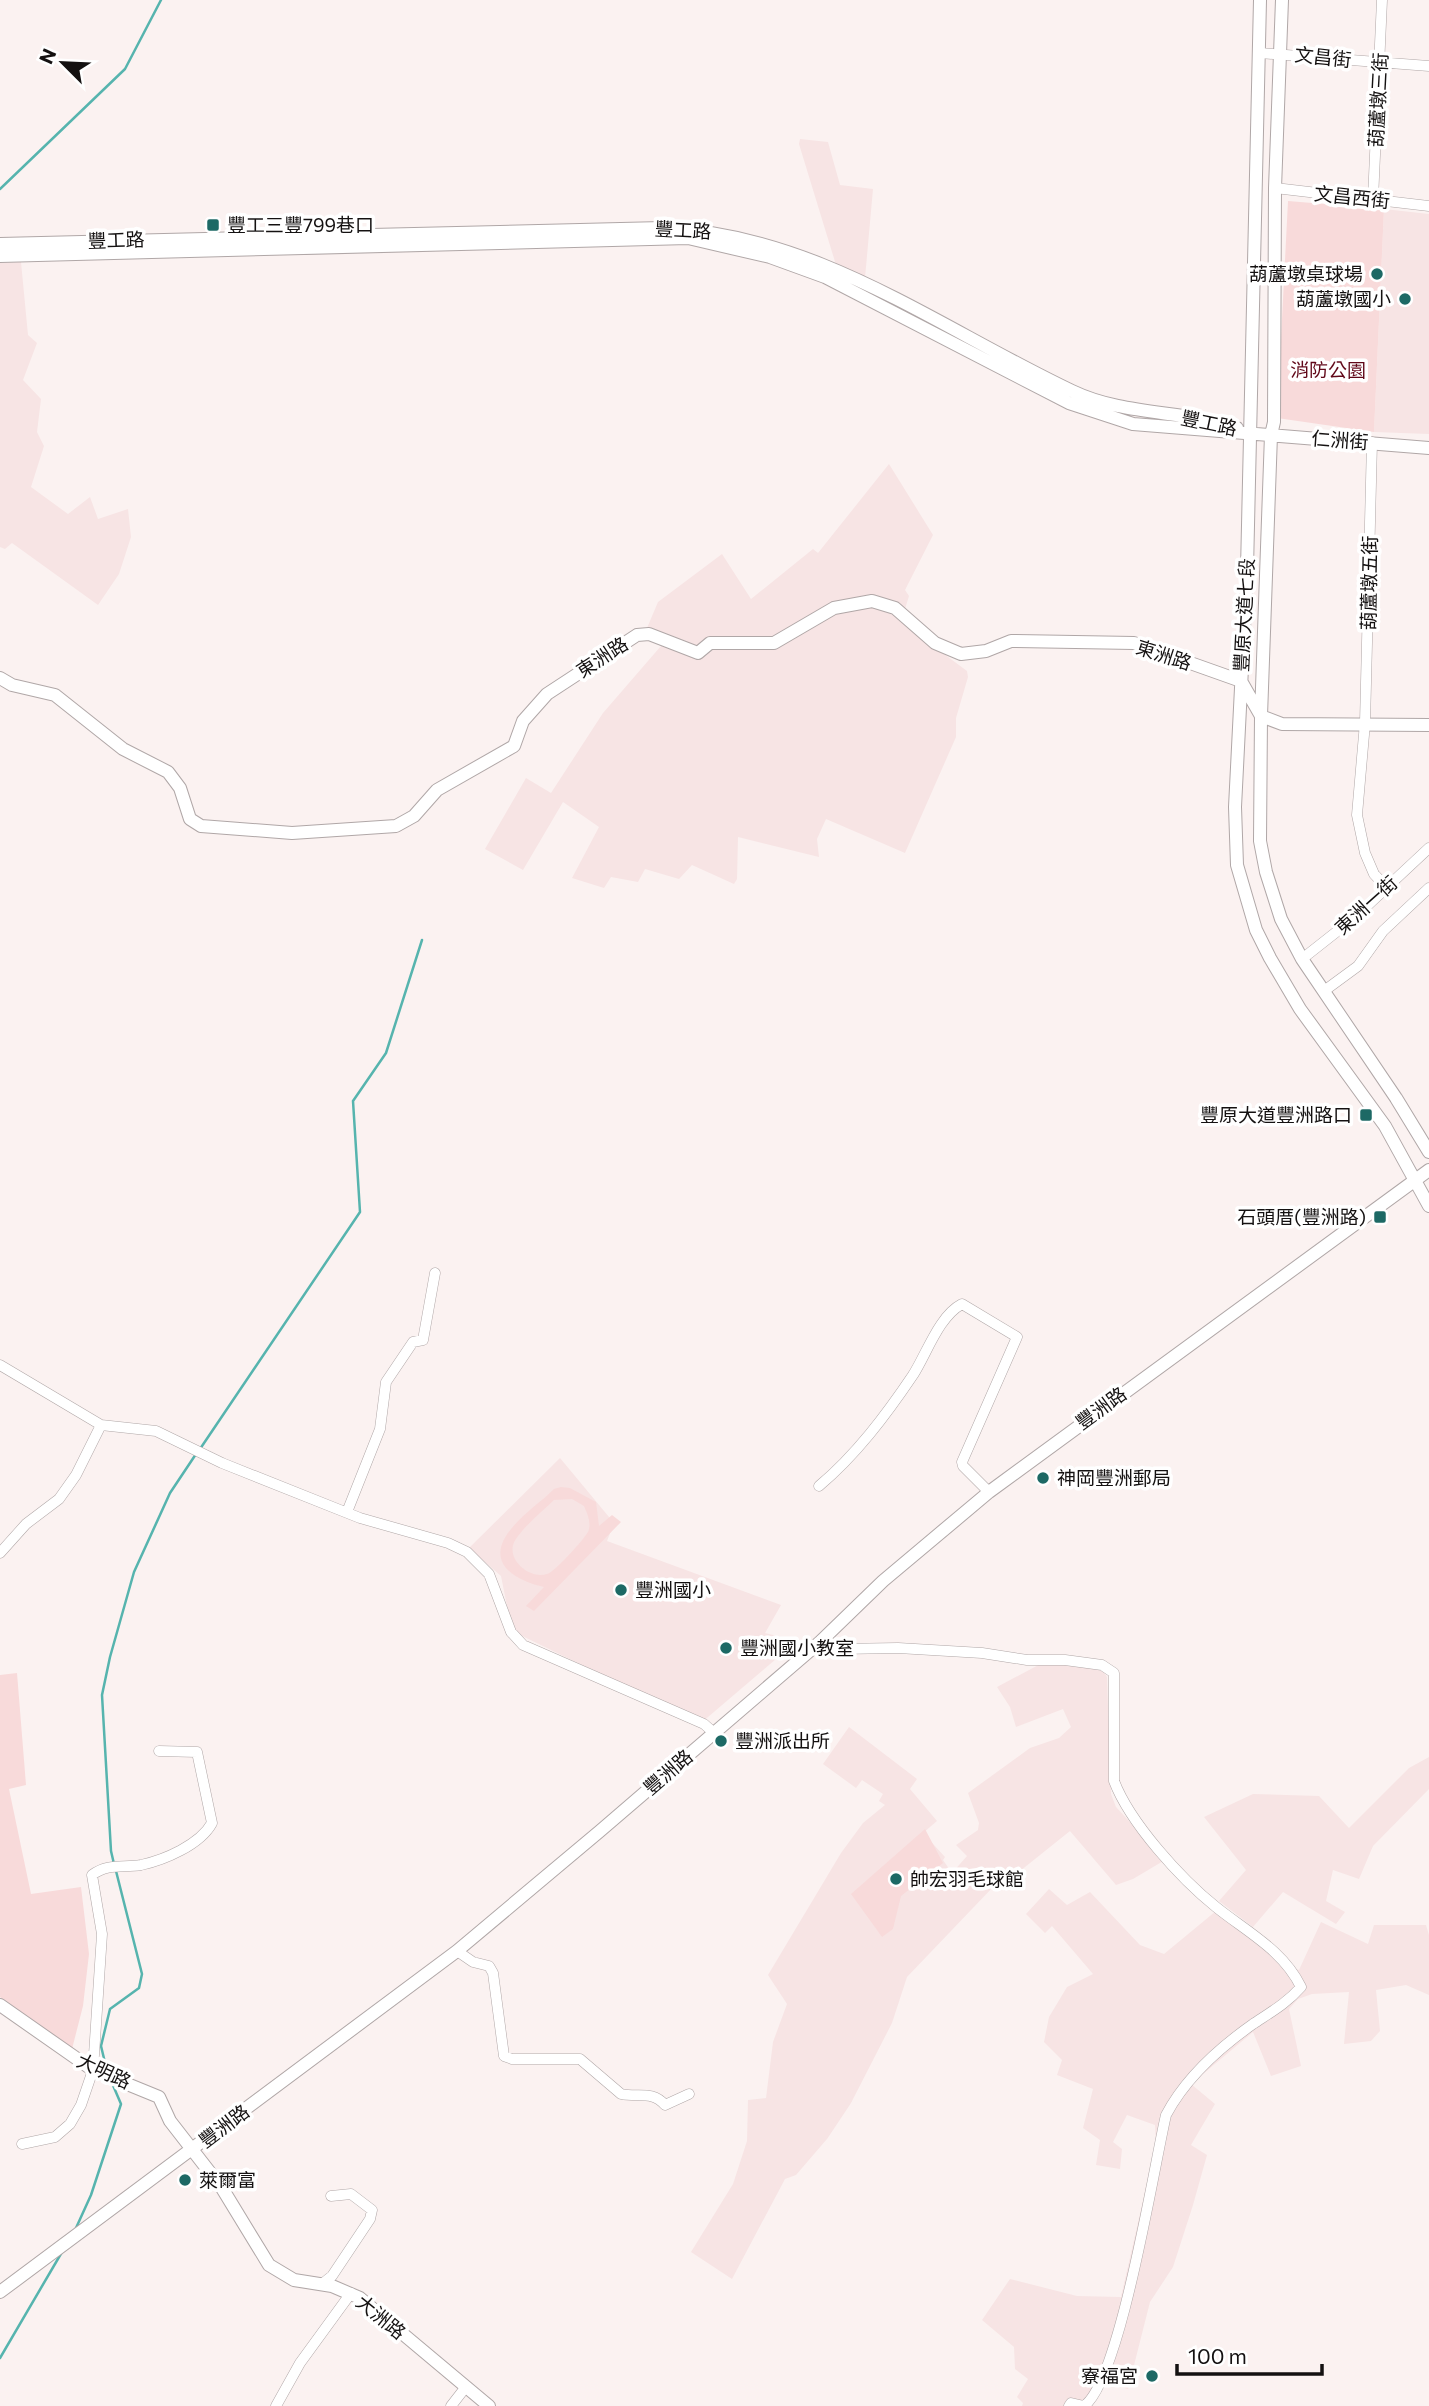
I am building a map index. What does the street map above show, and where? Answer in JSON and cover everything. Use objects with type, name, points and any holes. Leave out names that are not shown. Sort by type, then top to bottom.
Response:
[{"type":"street","name":"豐原大道七段","points":[[1261,0],[1251,433],[1235,807],[1237,865],[1256,930],[1300,1009],[1385,1126],[1429,1206]]},
{"type":"street","name":"豐原大道七段","points":[[1282,0],[1275,188],[1274,422],[1271,435],[1261,716],[1260,841],[1266,872],[1282,919],[1301,959],[1429,1152]]},
{"type":"street","name":"葫蘆墩三街","points":[[1373,199],[1382,0]]},
{"type":"street","name":"文昌街","points":[[1260,53],[1282,52],[1429,66]]},
{"type":"street","name":"文昌西街","points":[[1275,188],[1429,206]]},
{"type":"street","name":"豐工路","points":[[0,244],[622,228],[726,233],[827,264],[1074,392],[1133,410],[1216,421],[1251,433]]},
{"type":"street","name":"豐工路","points":[[0,256],[688,239],[770,257],[825,277],[1069,402],[1103,416],[1133,424],[1193,431],[1251,433]]},
{"type":"street","name":"仁洲街","points":[[1251,433],[1429,449]]},
{"type":"street","name":"葫蘆墩五街","points":[[1372,442],[1365,723],[1357,815],[1365,853],[1374,874],[1386,887]]},
{"type":"street","name":"東洲路","points":[[0,678],[19,687],[55,695],[123,749],[168,772],[180,788],[190,819],[201,826],[292,833],[390,827],[408,821],[437,790],[514,746],[523,721],[547,694],[641,634],[698,653],[710,643],[774,643],[834,608],[872,601],[895,608],[941,647],[961,654],[986,651],[1011,641],[1134,643],[1241,681]]},
{"type":"street","points":[[1241,681],[1261,716],[1282,724],[1429,725]]},
{"type":"street","name":"東洲一街","points":[[1301,959],[1429,848]]},
{"type":"street","points":[[1324,991],[1358,967],[1383,931],[1429,888]]},
{"type":"street","name":"豐洲路","points":[[0,2292],[457,1951],[820,1642],[883,1581],[989,1492],[1429,1170]]},
{"type":"street","points":[[346,1512],[380,1429],[386,1382],[413,1342],[423,1340],[435,1273]]},
{"type":"street","points":[[819,1486],[857,1451],[914,1374],[948,1315],[962,1304],[1017,1337],[962,1462],[989,1492]]},
{"type":"street","points":[[0,1365],[101,1424],[156,1431],[222,1463],[346,1512],[424,1538],[448,1543],[473,1556],[489,1574],[511,1632],[523,1645],[704,1724],[713,1732]]},
{"type":"street","points":[[0,1553],[26,1524],[59,1499],[76,1475],[101,1424]]},
{"type":"street","points":[[820,1642],[839,1649],[898,1648],[982,1653],[1027,1660],[1065,1660],[1102,1665],[1114,1673],[1114,1781],[1120,1796],[1152,1840],[1200,1892],[1284,1958],[1301,1987],[1288,2002],[1251,2026],[1180,2089],[1166,2115],[1128,2299],[1102,2378],[1088,2403],[1084,2406],[1071,2403],[1069,2406]]},
{"type":"street","points":[[22,2144],[55,2137],[70,2124],[81,2105],[93,2070],[102,1934],[93,1875],[114,1865],[155,1861],[192,1843],[212,1823],[197,1752],[159,1751]]},
{"type":"street","points":[[457,1951],[473,1962],[489,1966],[493,1973],[504,2056],[512,2059],[580,2059],[621,2094],[644,2094],[658,2098],[665,2105],[689,2094]]},
{"type":"street","name":"大明路","points":[[0,2005],[93,2070],[159,2097],[170,2121],[192,2150]]},
{"type":"street","name":"大洲路","points":[[192,2150],[222,2188],[269,2265],[295,2280],[322,2284],[351,2293],[489,2406]]},
{"type":"street","points":[[322,2284],[332,2276],[370,2219],[372,2210],[351,2194],[331,2196]]},
{"type":"street","points":[[276,2406],[300,2363],[351,2293]]},
{"type":"street","points":[[451,2406],[465,2388]]},
{"type":"shaded area","points":[[800,139],[828,142],[840,185],[873,189],[865,278],[836,265],[799,144]]},
{"type":"shaded area","name":"葫蘆墩國小","points":[[1384,209],[1429,214],[1429,434],[1374,432]]},
{"type":"shaded area","points":[[21,262],[28,335],[37,343],[23,380],[41,399],[37,432],[44,446],[31,487],[68,514],[90,497],[98,519],[128,509],[131,537],[119,574],[98,605],[12,543],[5,549],[0,547],[0,263]]},
{"type":"shaded area","points":[[889,464],[933,535],[905,590],[909,596],[905,609],[917,634],[967,671],[968,677],[956,718],[956,737],[905,853],[826,819],[817,839],[819,857],[738,837],[737,879],[734,884],[692,865],[679,879],[645,869],[638,882],[611,877],[604,888],[572,878],[599,827],[563,802],[523,870],[485,849],[526,778],[551,793],[603,713],[667,639],[647,628],[658,602],[722,554],[751,599],[813,549],[818,553]]},
{"type":"shaded area","name":"豐洲國小","points":[[560,1458],[614,1523],[607,1541],[781,1605],[765,1633],[797,1641],[701,1723],[512,1631],[501,1576],[469,1548]]},
{"type":"shaded area","points":[[1044,1662],[1076,1664],[1103,1671],[1107,1677],[1111,1794],[1116,1807],[1165,1860],[1133,1879],[1116,1885],[1070,1831],[1005,1883],[1001,1880],[994,1886],[907,1977],[892,2023],[851,2103],[827,2139],[796,2175],[785,2179],[732,2279],[691,2252],[733,2184],[747,2141],[748,2100],[766,2098],[773,2042],[787,2004],[768,1975],[841,1853],[863,1823],[885,1805],[879,1801],[883,1794],[862,1780],[856,1788],[823,1764],[849,1727],[917,1779],[910,1789],[937,1821],[923,1833],[945,1857],[943,1860],[952,1873],[967,1856],[956,1845],[978,1830],[979,1823],[968,1793],[1030,1748],[1059,1738],[1071,1727],[1063,1709],[1016,1727],[1010,1707],[997,1687]]},
{"type":"shaded area","points":[[1429,1757],[1429,1789],[1373,1846],[1359,1879],[1333,1870],[1326,1901],[1345,1912],[1336,1924],[1283,1892],[1253,1927],[1219,1901],[1246,1870],[1204,1817],[1253,1794],[1319,1796],[1349,1828],[1409,1768]]},
{"type":"shaded area","points":[[1049,1889],[1067,1905],[1090,1892],[1140,1945],[1164,1954],[1216,1911],[1282,1963],[1299,1970],[1321,1922],[1368,1944],[1374,1925],[1426,1925],[1429,1935],[1429,1995],[1406,1985],[1376,1990],[1380,2031],[1371,2041],[1344,2044],[1349,1992],[1312,1994],[1298,1999],[1289,2009],[1301,2066],[1271,2076],[1253,2032],[1191,2084],[1215,2104],[1191,2145],[1207,2155],[1193,2205],[1173,2267],[1150,2302],[1128,2389],[1104,2383],[1089,2406],[1022,2406],[1023,2403],[1017,2397],[1028,2379],[1015,2369],[1014,2347],[982,2320],[1010,2279],[1077,2296],[1121,2297],[1156,2144],[1155,2125],[1127,2115],[1113,2142],[1122,2149],[1120,2169],[1096,2165],[1100,2140],[1083,2128],[1093,2089],[1057,2075],[1062,2060],[1044,2042],[1049,2017],[1067,1987],[1093,1974],[1052,1926],[1045,1933],[1026,1914]]},
{"type":"green space","name":"消防公園","points":[[1288,201],[1384,209],[1374,432],[1277,418]]},
{"type":"green space","points":[[570,1488],[596,1502],[599,1526],[612,1515],[621,1522],[534,1611],[526,1606],[544,1587],[516,1577],[509,1571],[503,1564],[501,1547],[516,1523],[554,1489]],"holes":[[[572,1499],[584,1506],[588,1515],[588,1532],[556,1568],[540,1575],[520,1566],[515,1560],[513,1546],[529,1523],[554,1500]]]},
{"type":"green space","points":[[17,1673],[26,1785],[9,1789],[31,1894],[81,1887],[89,1954],[83,2006],[72,2049],[36,2027],[0,1997],[0,1675]]},
{"type":"green space","name":"帥宏羽毛球館","points":[[925,1829],[943,1863],[901,1896],[893,1929],[882,1937],[851,1894]]},
{"type":"waterway","points":[[0,189],[125,69],[161,0]]},
{"type":"waterway","points":[[200,1449],[360,1212],[353,1101],[386,1053],[422,940]]},
{"type":"waterway","points":[[114,1864],[102,1695],[134,1572],[170,1493],[196,1454]]},
{"type":"waterway","points":[[107,2071],[101,2046],[110,2009],[139,1988],[142,1974],[116,1871]]},
{"type":"waterway","points":[[76,2228],[91,2195],[121,2104],[112,2083]]},
{"type":"waterway","points":[[0,2358],[62,2252]]},
{"type":"place","name":"豐工三豐799巷口","points":[[213,225]]},
{"type":"place","name":"葫蘆墩桌球場","points":[[1377,274]]},
{"type":"place","name":"葫蘆墩國小","points":[[1405,299]]},
{"type":"place","name":"豐原大道豐洲路口","points":[[1366,1115]]},
{"type":"place","name":"石頭厝(豐洲路)","points":[[1380,1217]]},
{"type":"place","name":"神岡豐洲郵局","points":[[1043,1478]]},
{"type":"place","name":"豐洲國小","points":[[621,1590]]},
{"type":"place","name":"豐洲國小教室","points":[[726,1648]]},
{"type":"place","name":"豐洲派出所","points":[[721,1741]]},
{"type":"place","name":"帥宏羽毛球館","points":[[896,1879]]},
{"type":"place","name":"萊爾富","points":[[185,2180]]},
{"type":"place","name":"寮福宮","points":[[1152,2376]]}]
